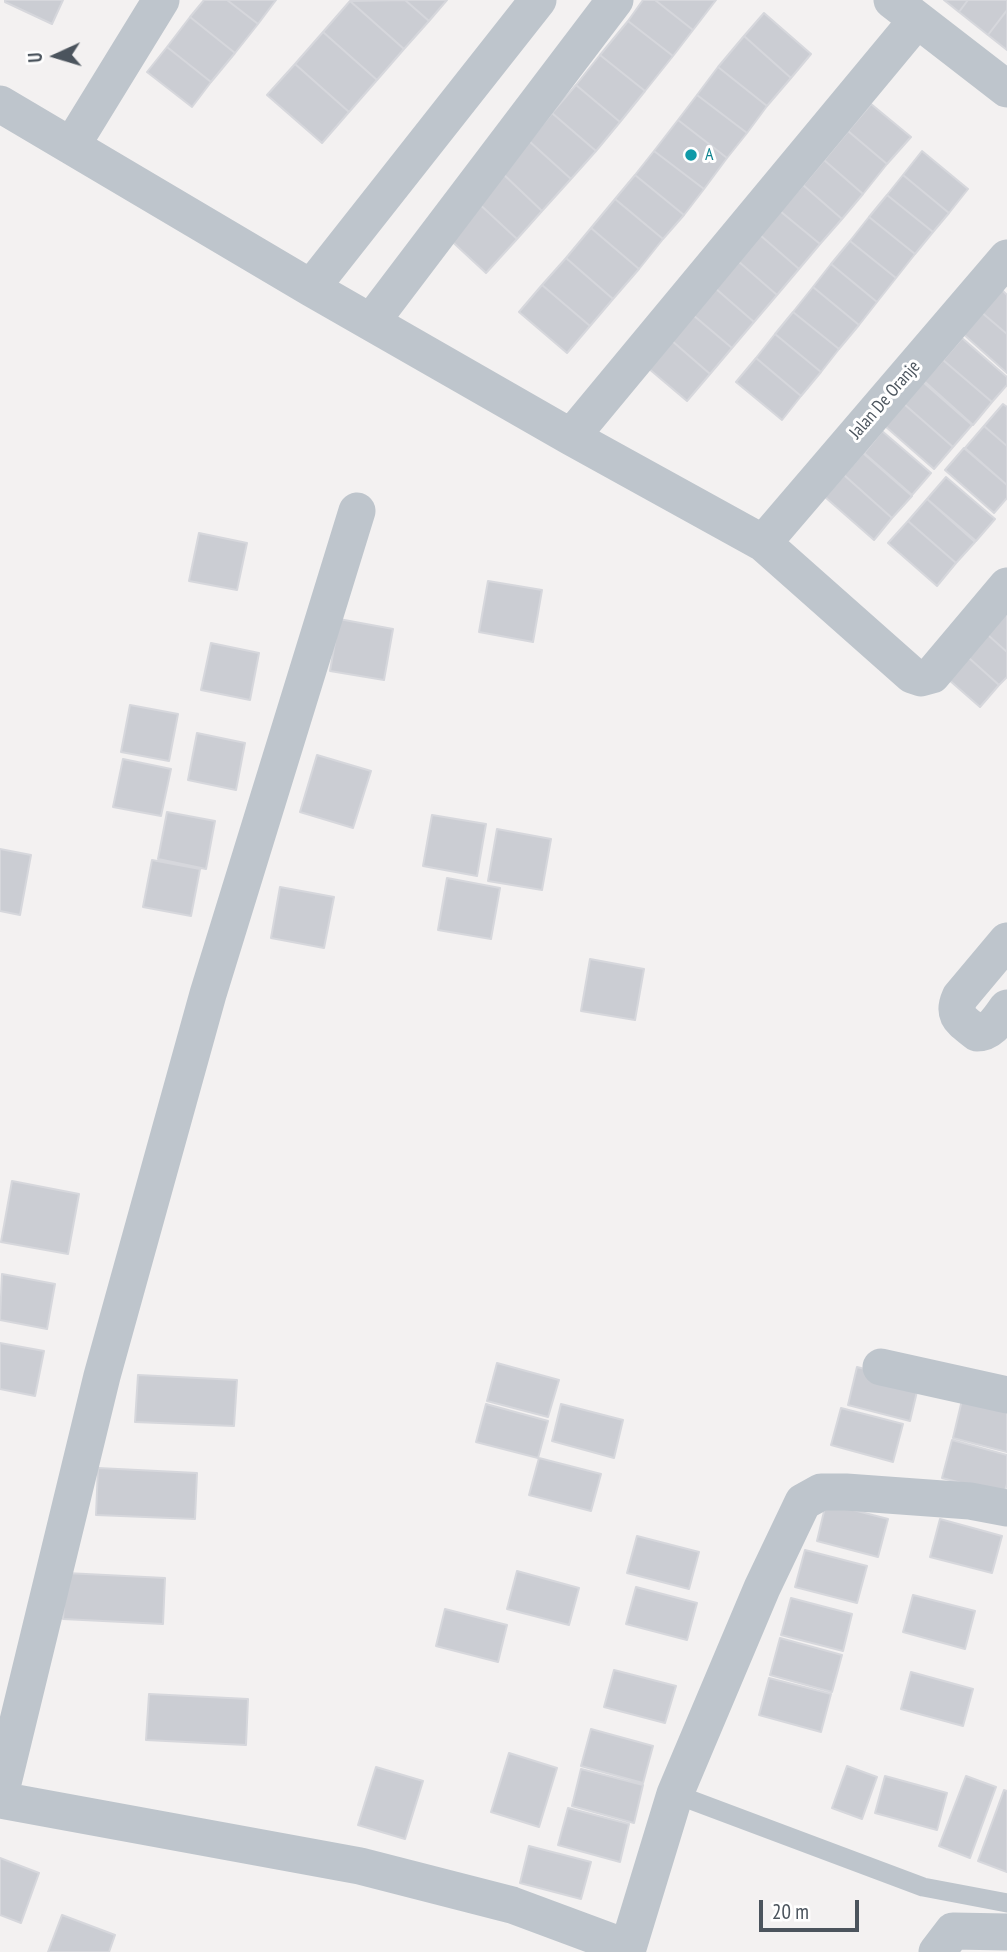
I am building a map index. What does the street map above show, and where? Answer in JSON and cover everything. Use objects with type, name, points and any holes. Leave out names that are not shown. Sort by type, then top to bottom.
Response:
[{"type":"street","points":[[72,145],[161,0]]},
{"type":"street","points":[[311,288],[538,0]]},
{"type":"street","points":[[371,322],[615,0]]},
{"type":"street","points":[[571,437],[905,10],[1007,89]]},
{"type":"street","points":[[0,104],[311,288],[763,543],[912,676],[921,678],[932,675],[1007,586]]},
{"type":"street","name":"Jalan De Oranje","points":[[763,543],[1007,258]]},
{"type":"street","points":[[0,1795],[102,1376],[182,1086],[357,511]]},
{"type":"street","points":[[1007,941],[960,997],[955,1007],[956,1015],[976,1033],[990,1030],[1007,1008]]},
{"type":"street","points":[[881,1367],[1007,1395]]},
{"type":"street","points":[[0,1800],[360,1866],[512,1905],[628,1948],[675,1794],[762,1588],[803,1502],[821,1492],[846,1492],[970,1501],[1007,1508]]},
{"type":"street","points":[[937,1952],[953,1931],[1007,1932]]},
{"type":"lane","points":[[675,1794],[923,1887],[1007,1903]]},
{"type":"building","points":[[5,0],[63,0],[52,24]]},
{"type":"building","points":[[204,0],[227,0],[258,24],[235,53],[190,17]]},
{"type":"building","points":[[227,0],[276,0],[258,24]]},
{"type":"building","points":[[405,0],[429,21],[404,49],[350,1]]},
{"type":"building","points":[[405,0],[447,0],[429,21]]},
{"type":"building","points":[[643,0],[655,0],[693,30],[673,56],[628,21]]},
{"type":"building","points":[[655,0],[716,0],[693,30]]},
{"type":"building","points":[[944,0],[968,0],[959,12]]},
{"type":"building","points":[[968,0],[1007,0],[1007,10],[988,35],[959,12]]},
{"type":"building","points":[[350,1],[404,49],[377,80],[323,32]]},
{"type":"building","points":[[1007,10],[1007,50],[988,35]]},
{"type":"building","points":[[764,13],[811,54],[791,78],[744,36]]},
{"type":"building","points":[[190,17],[235,53],[211,82],[167,47]]},
{"type":"building","points":[[628,21],[673,56],[645,91],[600,55]]},
{"type":"building","points":[[323,32],[377,80],[349,112],[295,64]]},
{"type":"building","points":[[744,36],[791,78],[767,106],[718,67]]},
{"type":"building","points":[[167,47],[211,82],[192,107],[147,72]]},
{"type":"building","points":[[600,55],[645,91],[620,122],[576,85]]},
{"type":"building","points":[[295,64],[349,112],[322,143],[267,95]]},
{"type":"building","points":[[718,67],[767,106],[747,133],[697,95]]},
{"type":"building","points":[[576,85],[620,122],[596,151],[552,113]]},
{"type":"building","points":[[697,95],[747,133],[727,158],[678,120]]},
{"type":"building","points":[[871,104],[911,137],[887,164],[848,131]]},
{"type":"building","points":[[552,113],[596,151],[571,179],[529,141]]},
{"type":"building","name":"A","points":[[678,120],[727,158],[704,189],[654,151]]},
{"type":"building","points":[[848,131],[887,164],[863,194],[824,160]]},
{"type":"building","points":[[529,141],[571,179],[542,211],[501,172]]},
{"type":"building","points":[[654,151],[704,189],[684,215],[635,175]]},
{"type":"building","points":[[922,151],[968,189],[949,213],[903,175]]},
{"type":"building","points":[[824,160],[863,194],[842,219],[803,185]]},
{"type":"building","points":[[501,172],[542,211],[517,239],[475,200]]},
{"type":"building","points":[[635,175],[684,215],[663,239],[615,199]]},
{"type":"building","points":[[903,175],[949,213],[933,232],[887,195]]},
{"type":"building","points":[[803,185],[842,219],[820,244],[780,211]]},
{"type":"building","points":[[887,195],[933,232],[915,254],[869,217]]},
{"type":"building","points":[[615,199],[663,239],[639,269],[591,228]]},
{"type":"building","points":[[475,200],[517,239],[486,273],[444,234]]},
{"type":"building","points":[[780,211],[820,244],[799,269],[760,235]]},
{"type":"building","points":[[869,217],[915,254],[896,278],[850,241]]},
{"type":"building","points":[[591,228],[639,269],[613,299],[566,258]]},
{"type":"building","points":[[760,235],[799,269],[777,295],[738,261]]},
{"type":"building","points":[[850,241],[896,278],[877,302],[831,264]]},
{"type":"building","points":[[566,258],[613,299],[590,326],[542,285]]},
{"type":"building","points":[[738,261],[777,295],[754,322],[715,288]]},
{"type":"building","points":[[831,264],[877,302],[859,325],[813,287]]},
{"type":"building","points":[[542,285],[590,326],[567,353],[519,312]]},
{"type":"building","points":[[813,287],[859,325],[839,349],[793,312]]},
{"type":"building","points":[[715,288],[754,322],[732,348],[693,315]]},
{"type":"building","points":[[1000,288],[1007,295],[1007,334],[980,311]]},
{"type":"building","points":[[980,311],[1007,334],[1007,373],[961,332]]},
{"type":"building","points":[[793,312],[839,349],[821,372],[775,334]]},
{"type":"building","points":[[693,315],[732,348],[710,374],[671,340]]},
{"type":"building","points":[[775,334],[821,372],[801,396],[756,358]]},
{"type":"building","points":[[962,338],[1007,377],[1007,385],[992,402],[943,360]]},
{"type":"building","points":[[671,340],[710,374],[687,401],[648,368]]},
{"type":"building","points":[[756,358],[801,396],[782,420],[736,382]]},
{"type":"building","points":[[943,360],[992,402],[973,425],[924,381]]},
{"type":"building","points":[[923,382],[972,425],[953,447],[904,404]]},
{"type":"building","points":[[904,404],[953,447],[934,469],[885,426]]},
{"type":"building","points":[[1003,404],[1007,407],[1007,446],[984,426]]},
{"type":"building","points":[[984,426],[1007,446],[1007,485],[965,448]]},
{"type":"building","points":[[882,431],[931,473],[912,495],[864,453]]},
{"type":"building","points":[[964,448],[1007,485],[1007,498],[994,513],[945,470]]},
{"type":"building","points":[[863,453],[912,496],[892,518],[844,475]]},
{"type":"building","points":[[844,475],[892,518],[874,540],[825,497]]},
{"type":"building","points":[[946,477],[995,519],[976,541],[927,499]]},
{"type":"building","points":[[927,499],[975,542],[956,563],[908,521]]},
{"type":"building","points":[[908,521],[956,563],[937,586],[888,543]]},
{"type":"building","points":[[199,533],[247,543],[237,590],[189,581]]},
{"type":"building","points":[[488,581],[542,590],[533,642],[479,632]]},
{"type":"building","points":[[1007,609],[1007,652],[979,627]]},
{"type":"building","points":[[339,619],[393,629],[384,680],[330,671]]},
{"type":"building","points":[[979,627],[1007,652],[1007,677],[999,685],[959,649]]},
{"type":"building","points":[[211,643],[259,653],[250,700],[201,690]]},
{"type":"building","points":[[959,649],[999,685],[980,707],[940,672]]},
{"type":"building","points":[[130,705],[178,714],[169,761],[121,752]]},
{"type":"building","points":[[197,733],[245,743],[236,790],[188,780]]},
{"type":"building","points":[[317,755],[371,771],[353,828],[300,812]]},
{"type":"building","points":[[123,759],[171,769],[161,816],[113,807]]},
{"type":"building","points":[[167,812],[215,821],[206,869],[158,859]]},
{"type":"building","points":[[432,815],[486,824],[477,876],[423,866]]},
{"type":"building","points":[[497,829],[551,839],[542,890],[488,881]]},
{"type":"building","points":[[0,849],[31,855],[20,915],[0,911]]},
{"type":"building","points":[[152,860],[200,869],[191,916],[143,907]]},
{"type":"building","points":[[447,878],[500,888],[491,939],[438,930]]},
{"type":"building","points":[[280,887],[334,897],[324,948],[271,938]]},
{"type":"building","points":[[590,959],[644,969],[635,1020],[581,1011]]},
{"type":"building","points":[[12,1181],[79,1194],[68,1254],[1,1242]]},
{"type":"building","points":[[2,1274],[55,1284],[47,1329],[0,1320]]},
{"type":"building","points":[[0,1343],[44,1351],[35,1396],[0,1389]]},
{"type":"building","points":[[497,1363],[559,1380],[548,1417],[487,1401]]},
{"type":"building","points":[[857,1367],[919,1383],[910,1421],[848,1405]]},
{"type":"building","points":[[138,1375],[237,1380],[234,1426],[135,1422]]},
{"type":"building","points":[[962,1400],[1007,1412],[1007,1452],[953,1438]]},
{"type":"building","points":[[486,1404],[548,1421],[538,1458],[476,1442]]},
{"type":"building","points":[[561,1404],[623,1420],[614,1458],[552,1441]]},
{"type":"building","points":[[841,1408],[903,1424],[893,1462],[831,1445]]},
{"type":"building","points":[[952,1440],[1007,1455],[1007,1484],[1004,1494],[942,1478]]},
{"type":"building","points":[[539,1458],[601,1474],[591,1511],[529,1495]]},
{"type":"building","points":[[98,1468],[197,1473],[195,1519],[96,1515]]},
{"type":"building","points":[[826,1503],[888,1519],[878,1557],[817,1541]]},
{"type":"building","points":[[940,1519],[1002,1536],[992,1573],[930,1557]]},
{"type":"building","points":[[637,1536],[699,1552],[689,1589],[627,1573]]},
{"type":"building","points":[[805,1550],[867,1566],[857,1603],[795,1587]]},
{"type":"building","points":[[517,1571],[579,1588],[569,1625],[507,1609]]},
{"type":"building","points":[[66,1573],[165,1578],[163,1624],[63,1619]]},
{"type":"building","points":[[636,1587],[697,1603],[687,1640],[626,1624]]},
{"type":"building","points":[[913,1595],[975,1611],[965,1649],[903,1632]]},
{"type":"building","points":[[791,1598],[852,1614],[843,1651],[781,1635]]},
{"type":"building","points":[[445,1609],[507,1625],[498,1662],[436,1646]]},
{"type":"building","points":[[780,1638],[842,1655],[832,1692],[770,1675]]},
{"type":"building","points":[[614,1670],[676,1686],[665,1723],[604,1707]]},
{"type":"building","points":[[911,1672],[973,1689],[963,1726],[901,1709]]},
{"type":"building","points":[[769,1678],[831,1694],[821,1732],[759,1715]]},
{"type":"building","points":[[149,1694],[248,1699],[246,1745],[146,1740]]},
{"type":"building","points":[[591,1729],[653,1746],[643,1783],[581,1766]]},
{"type":"building","points":[[509,1753],[557,1768],[539,1827],[491,1812]]},
{"type":"building","points":[[847,1766],[877,1777],[862,1819],[832,1808]]},
{"type":"building","points":[[376,1767],[423,1781],[405,1839],[358,1825]]},
{"type":"building","points":[[581,1769],[643,1785],[634,1823],[572,1806]]},
{"type":"building","points":[[885,1776],[947,1793],[937,1830],[875,1813]]},
{"type":"building","points":[[966,1776],[996,1787],[970,1858],[939,1846]]},
{"type":"building","points":[[1004,1790],[1007,1791],[1007,1872],[978,1861]]},
{"type":"building","points":[[568,1808],[629,1824],[620,1862],[558,1845]]},
{"type":"building","points":[[529,1846],[591,1862],[581,1899],[520,1883]]},
{"type":"building","points":[[0,1858],[39,1873],[21,1923],[0,1915]]},
{"type":"building","points":[[62,1915],[115,1935],[109,1952],[48,1952]]},
{"type":"place","name":"A","points":[[691,155]]}]
